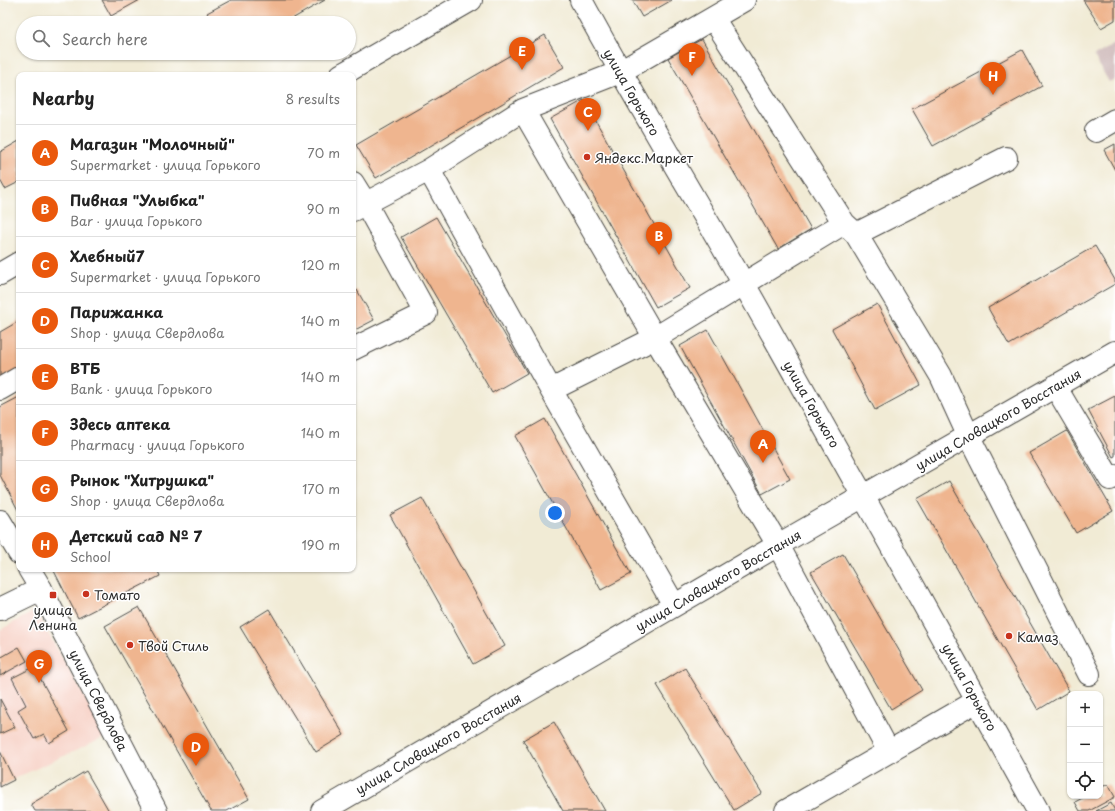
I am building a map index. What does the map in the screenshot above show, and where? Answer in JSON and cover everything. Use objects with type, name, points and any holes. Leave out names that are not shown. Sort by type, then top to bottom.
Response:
[{"type":"street","points":[[346,72],[471,0]]},
{"type":"street","name":"улица Горького","points":[[581,0],[620,72],[744,284],[864,496],[1038,811]]},
{"type":"street","points":[[360,207],[429,170],[523,110],[620,72],[744,0]]},
{"type":"street","points":[[713,18],[850,229],[940,376],[968,436],[1089,674]]},
{"type":"street","points":[[523,110],[655,338],[778,545],[889,752]]},
{"type":"street","points":[[1096,131],[1115,120]]},
{"type":"street","points":[[551,390],[655,338],[744,284],[850,229],[1006,158]]},
{"type":"street","points":[[429,170],[551,390],[674,605]]},
{"type":"street","points":[[356,193],[360,207],[426,313],[356,348]]},
{"type":"street","points":[[0,274],[16,265]]},
{"type":"street","name":"улица Словацкого Восстания","points":[[322,811],[674,605],[1115,352]]},
{"type":"street","points":[[0,389],[16,380]]},
{"type":"street","points":[[1055,386],[1113,481]]},
{"type":"street","points":[[0,521],[16,548]]},
{"type":"street","name":"улица Свердлова","points":[[31,572],[156,811]]},
{"type":"street","points":[[0,609],[41,589]]},
{"type":"street","points":[[786,811],[977,701]]},
{"type":"shaded area","points":[[1115,44],[1115,79],[1109,82],[1094,56]]},
{"type":"shaded area","points":[[35,611],[108,736],[0,785],[0,630]]},
{"type":"building","points":[[102,0],[140,0],[111,16]]},
{"type":"building","points":[[231,0],[325,0],[297,16],[209,16],[207,13]]},
{"type":"building","points":[[632,0],[672,0],[642,17]]},
{"type":"building","points":[[1083,0],[1115,0],[1115,20],[1101,28]]},
{"type":"building","points":[[545,35],[564,67],[376,178],[356,145]]},
{"type":"building","points":[[702,39],[811,229],[778,249],[668,58]]},
{"type":"building","points":[[1022,50],[1042,86],[933,146],[912,109]]},
{"type":"building","points":[[584,100],[690,288],[656,307],[550,119]]},
{"type":"building","points":[[16,143],[16,184],[5,189],[0,180],[0,152]]},
{"type":"building","points":[[1115,144],[1115,170],[1104,150]]},
{"type":"building","points":[[436,217],[527,373],[492,393],[401,237]]},
{"type":"building","points":[[1095,246],[1115,280],[1115,284],[1009,345],[988,308]]},
{"type":"building","points":[[356,290],[374,320],[356,329]]},
{"type":"building","points":[[877,304],[921,385],[875,410],[832,329]]},
{"type":"building","points":[[16,323],[16,377],[0,387],[0,332]]},
{"type":"building","points":[[708,330],[790,479],[762,494],[680,346]]},
{"type":"building","points":[[1115,396],[1115,456],[1113,457],[1088,410]]},
{"type":"building","points":[[16,399],[16,506],[0,475],[0,407]]},
{"type":"building","points":[[545,419],[631,574],[601,590],[515,436]]},
{"type":"building","points":[[1067,431],[1113,511],[1076,533],[1029,453]]},
{"type":"building","points":[[949,481],[1069,691],[1038,710],[917,499]]},
{"type":"building","points":[[422,498],[505,646],[473,664],[390,515]]},
{"type":"building","points":[[843,554],[922,690],[891,709],[811,572]]},
{"type":"building","points":[[55,572],[158,572],[160,576],[78,618]]},
{"type":"building","points":[[139,607],[249,799],[227,811],[211,811],[105,626]]},
{"type":"building","points":[[269,609],[344,735],[316,752],[240,627]]},
{"type":"building","points":[[19,647],[27,661],[0,676],[0,658]]},
{"type":"building","points":[[34,667],[69,731],[49,743],[44,734],[34,739],[18,710],[26,705],[12,678]]},
{"type":"building","points":[[685,668],[762,793],[734,810],[657,685]]},
{"type":"building","points":[[0,699],[15,727],[0,734]]},
{"type":"building","points":[[554,722],[605,811],[563,811],[523,740]]},
{"type":"building","points":[[0,751],[14,780],[0,787]]},
{"type":"building","points":[[86,771],[109,811],[35,811],[31,804]]},
{"type":"building","points":[[1108,784],[1115,797],[1089,811],[1080,811],[1075,802],[1080,799],[1103,799],[1103,786]]},
{"type":"building","points":[[1111,803],[1115,811],[1096,811]]},
{"type":"place","name":"ВТБ","points":[[522,70]]},
{"type":"place","name":"Здесь аптека","points":[[692,76]]},
{"type":"place","name":"Детский сад № 7","points":[[993,95]]},
{"type":"place","name":"Хлебный7","points":[[588,131]]},
{"type":"place","name":"Яндекс.Маркет","points":[[587,157]]},
{"type":"place","name":"Пивная \"Улыбка\"","points":[[659,255]]},
{"type":"place","name":"Магазин \"Молочный\"","points":[[763,463]]},
{"type":"place","name":"Томато","points":[[86,594]]},
{"type":"place","name":"улица Ленина","points":[[53,595]]},
{"type":"place","name":"Камаз","points":[[1009,636]]},
{"type":"place","name":"Твой Стиль","points":[[130,645]]},
{"type":"place","name":"Рынок \"Хитрушка\"","points":[[39,683]]},
{"type":"place","name":"Парижанка","points":[[196,766]]}]
